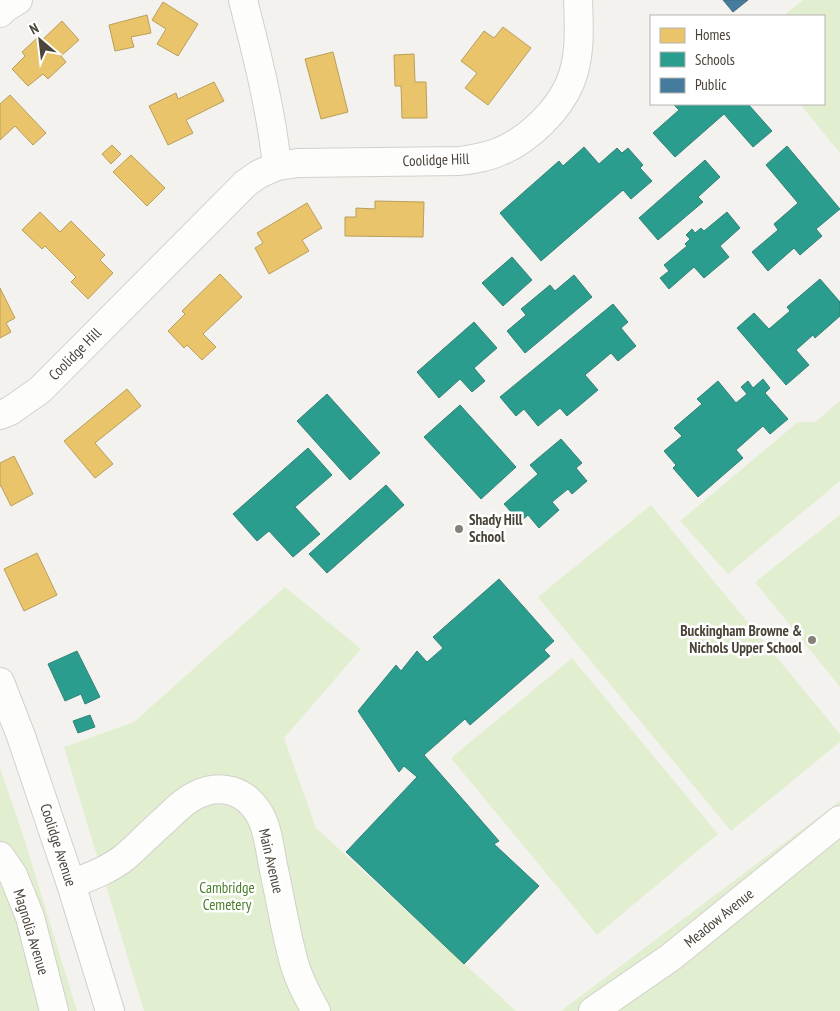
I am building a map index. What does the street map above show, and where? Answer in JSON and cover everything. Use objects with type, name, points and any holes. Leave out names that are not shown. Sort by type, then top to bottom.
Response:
[{"type":"street","points":[[243,0],[263,78],[277,166]]},
{"type":"street","name":"Coolidge Hill","points":[[0,415],[10,411],[40,390],[246,183],[259,174],[277,166],[315,162],[460,161],[481,158],[501,152],[519,141],[536,128],[555,107],[570,83],[579,45],[578,0]]},
{"type":"street","name":"Coolidge Avenue","points":[[0,682],[71,884],[103,1009]]},
{"type":"street","name":"Main Avenue","points":[[71,884],[111,867],[124,858],[182,804],[195,796],[210,790],[225,789],[240,793],[251,803],[260,816],[266,832],[296,966],[316,1011]]},
{"type":"street","name":"Meadow Avenue","points":[[593,1011],[671,957],[840,820]]},
{"type":"street","name":"Magnolia Avenue","points":[[0,856],[13,875],[30,917],[54,1011]]},
{"type":"green space","points":[[803,0],[840,0],[840,153],[801,105],[825,105],[825,15],[784,15]]},
{"type":"green space","points":[[840,401],[840,481],[728,574],[680,521],[798,422],[815,422]]},
{"type":"green space","points":[[651,505],[840,734],[840,742],[731,831],[538,597]]},
{"type":"green space","points":[[840,515],[840,687],[755,582]]},
{"type":"green space","name":"Cambridge Cemetery","points":[[285,587],[361,649],[284,738],[316,828],[516,1011],[144,1011],[64,747],[134,722]]},
{"type":"green space","points":[[572,658],[718,834],[597,935],[451,758]]},
{"type":"green space","points":[[0,768],[23,835],[77,1011],[0,1011]]},
{"type":"green space","points":[[840,801],[840,1011],[561,1011]]},
{"type":"building: Homes","points":[[163,2],[198,24],[178,56],[157,44],[166,29],[152,20]]},
{"type":"building: Homes","points":[[147,15],[151,33],[131,37],[134,47],[115,51],[109,25]]},
{"type":"building: Homes","points":[[62,21],[79,40],[61,56],[66,62],[48,79],[43,74],[28,86],[12,69],[25,56],[22,52],[37,38],[41,41]]},
{"type":"building: Homes","points":[[503,27],[531,48],[488,105],[465,88],[477,73],[461,61],[484,31],[494,38]]},
{"type":"building: Homes","points":[[333,52],[348,112],[321,119],[305,59]]},
{"type":"building: Homes","points":[[414,54],[415,82],[426,82],[427,118],[402,118],[401,86],[395,86],[394,55]]},
{"type":"building: Homes","points":[[214,82],[224,101],[186,120],[193,133],[168,145],[149,106],[176,93],[178,99]]},
{"type":"building: Homes","points":[[10,95],[46,133],[33,145],[15,126],[0,140],[0,104]]},
{"type":"building: Homes","points":[[112,145],[121,154],[111,164],[102,154]]},
{"type":"building: Homes","points":[[131,155],[165,188],[147,206],[113,172]]},
{"type":"building: Homes","points":[[375,201],[424,202],[423,237],[345,236],[345,217],[356,217],[356,208],[375,209]]},
{"type":"building: Homes","points":[[307,203],[322,228],[302,240],[309,251],[269,274],[255,248],[263,243],[257,233]]},
{"type":"building: Homes","points":[[40,212],[60,232],[71,221],[105,255],[100,260],[113,273],[88,299],[71,282],[76,277],[45,246],[42,249],[22,230]]},
{"type":"building: Homes","points":[[220,274],[242,297],[203,334],[216,347],[202,360],[187,345],[184,348],[168,331],[185,314],[182,311]]},
{"type":"building: Homes","points":[[0,288],[15,318],[6,323],[11,332],[0,338]]},
{"type":"building: Homes","points":[[127,389],[141,406],[95,443],[113,464],[95,478],[64,441]]},
{"type":"building: Homes","points":[[14,456],[33,494],[11,506],[0,486],[0,463]]},
{"type":"building: Homes","points":[[37,553],[57,595],[24,611],[4,569]]},
{"type":"building: Schools","points":[[674,105],[749,105],[772,131],[753,147],[724,114],[675,157],[653,133],[679,110]]},
{"type":"building: Schools","points":[[787,146],[840,209],[816,229],[822,236],[800,255],[794,248],[768,271],[752,252],[778,230],[774,224],[798,203],[766,165]]},
{"type":"building: Schools","points":[[584,147],[599,164],[617,148],[622,153],[628,148],[643,165],[640,168],[652,181],[631,199],[623,190],[541,261],[500,213],[559,161],[563,166]]},
{"type":"building: Schools","points":[[705,160],[720,177],[698,197],[703,202],[658,240],[639,218]]},
{"type":"building: Schools","points":[[727,212],[740,228],[720,246],[729,257],[704,278],[694,267],[669,289],[660,278],[669,271],[664,265],[687,246],[685,244],[690,239],[686,235],[692,229],[695,233],[701,228],[704,231]]},
{"type":"building: Schools","points":[[512,257],[532,280],[503,306],[482,283]]},
{"type":"building: Schools","points":[[574,275],[592,297],[525,353],[507,331],[526,315],[521,309],[550,285],[555,291]]},
{"type":"building: Schools","points":[[820,279],[840,302],[840,316],[815,338],[813,335],[796,350],[809,365],[786,385],[737,328],[754,313],[769,329],[790,311],[787,307]]},
{"type":"building: Schools","points":[[613,304],[628,322],[621,328],[636,346],[618,361],[611,353],[585,375],[598,390],[567,416],[560,408],[538,426],[524,409],[516,416],[500,397]]},
{"type":"building: Schools","points":[[474,322],[497,348],[474,368],[485,381],[472,392],[460,379],[439,398],[417,372]]},
{"type":"building: Schools","points":[[763,379],[770,388],[765,393],[788,419],[770,434],[763,426],[736,450],[743,458],[698,497],[673,468],[676,465],[664,451],[682,436],[674,428],[702,404],[697,399],[718,381],[736,403],[747,394],[741,387],[748,381],[753,388]]},
{"type":"building: Schools","points":[[327,394],[380,453],[350,480],[297,421]]},
{"type":"building: Schools","points":[[460,405],[516,467],[481,499],[424,437]]},
{"type":"building: Schools","points":[[561,439],[582,463],[576,468],[587,481],[572,494],[568,489],[552,502],[559,510],[539,528],[528,515],[520,522],[504,504],[538,474],[530,465]]},
{"type":"building: Schools","points":[[308,448],[332,475],[295,507],[320,534],[293,557],[269,531],[257,541],[233,514]]},
{"type":"building: Schools","points":[[386,485],[404,505],[327,573],[309,554]]},
{"type":"building: Schools","points":[[499,579],[554,641],[544,650],[550,656],[470,725],[465,719],[424,755],[499,841],[494,844],[539,886],[464,964],[346,852],[417,777],[404,766],[399,772],[358,711],[396,665],[401,671],[417,651],[427,662],[443,648],[433,637]]},
{"type":"building: Schools","points":[[77,651],[100,697],[85,704],[81,694],[65,701],[48,664]]},
{"type":"building: Schools","points":[[90,715],[95,727],[78,733],[73,721]]},
{"type":"building: Public","points":[[723,0],[748,0],[733,12]]},
{"type":"place","name":"Shady Hill School","points":[[459,529]]},
{"type":"place","name":"Buckingham Browne & Nichols Upper School","points":[[812,640]]}]
